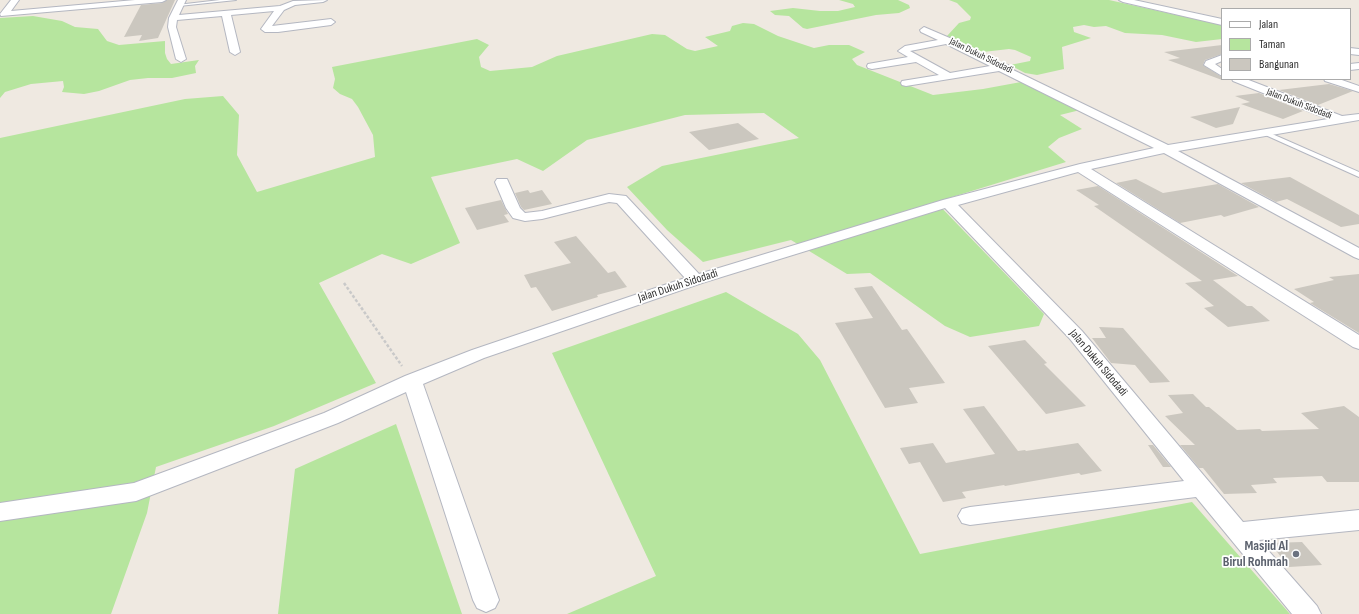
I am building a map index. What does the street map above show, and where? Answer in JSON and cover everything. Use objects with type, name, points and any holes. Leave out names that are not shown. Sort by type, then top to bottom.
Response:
[{"type":"street","points":[[15,0],[4,14],[162,0]]},
{"type":"street","points":[[64,9],[68,0]]},
{"type":"street","points":[[173,18],[282,8],[293,3],[323,0]]},
{"type":"street","points":[[1122,0],[1221,22]]},
{"type":"street","points":[[181,2],[173,18],[172,27],[181,59]]},
{"type":"street","points":[[282,8],[268,23],[265,29],[278,29],[331,22]]},
{"type":"street","points":[[226,13],[235,52]]},
{"type":"street","name":"Jalan Dukuh Sidodadi","points":[[924,30],[1004,67],[1166,149],[1359,254]]},
{"type":"street","points":[[949,41],[908,48],[903,51],[949,76]]},
{"type":"street","points":[[1220,72],[1209,66],[1209,63],[1221,58]]},
{"type":"street","points":[[872,66],[917,59]]},
{"type":"street","points":[[906,82],[1004,67]]},
{"type":"street","name":"Jalan Dukuh Sidodadi","points":[[1240,80],[1359,127]]},
{"type":"street","points":[[1332,80],[1358,89]]},
{"type":"street","points":[[1339,119],[1359,117]]},
{"type":"street","name":"Jalan Dukuh Sidodadi","points":[[0,512],[136,492],[331,418],[412,381],[478,354],[696,280],[948,203],[1080,168],[1166,149],[1339,119]]},
{"type":"street","points":[[1080,168],[1359,343]]},
{"type":"street","points":[[502,182],[513,208],[518,214],[526,217],[542,215],[609,198],[620,199],[696,280]]},
{"type":"street","name":"Jalan Dukuh Sidodadi","points":[[948,203],[1076,335],[1201,488],[1308,614]]},
{"type":"street","points":[[412,381],[486,600]]},
{"type":"street","points":[[970,516],[1201,488]]},
{"type":"street","points":[[1238,532],[1359,520]]},
{"type":"lane","points":[[181,2],[234,0]]},
{"type":"lane","points":[[1263,132],[1359,175]]},
{"type":"path","points":[[344,283],[412,381]]},
{"type":"green space","points":[[839,0],[898,0],[909,5],[910,8],[899,13],[876,15],[807,29],[803,28],[789,16],[775,15],[770,11],[793,8],[838,11],[855,7],[853,4]]},
{"type":"green space","points":[[949,0],[1109,0],[1221,25],[1221,39],[1196,42],[1162,35],[1125,33],[1106,26],[1094,27],[1084,25],[1073,27],[1074,32],[1091,38],[1062,47],[1064,69],[1037,75],[1025,73],[1010,65],[1030,61],[1031,57],[1015,50],[1009,49],[983,52],[947,36],[959,23],[970,20],[971,17],[957,3]]},
{"type":"green space","points":[[33,16],[62,21],[75,27],[98,29],[107,41],[119,45],[165,41],[165,53],[171,64],[199,60],[195,66],[196,73],[172,78],[130,80],[99,91],[84,94],[62,92],[64,87],[63,81],[31,84],[5,92],[0,98],[0,18]]},
{"type":"green space","points":[[743,23],[754,24],[778,36],[814,48],[829,45],[849,45],[865,52],[852,59],[857,65],[933,95],[983,89],[1021,82],[1080,110],[1060,115],[1082,129],[1059,138],[1048,147],[1066,162],[936,202],[1044,314],[1039,326],[970,337],[945,326],[870,273],[847,274],[791,240],[703,262],[667,230],[627,187],[662,166],[799,138],[764,113],[685,115],[587,140],[543,171],[517,159],[431,177],[460,243],[411,264],[382,254],[319,283],[376,383],[274,426],[156,467],[147,513],[111,614],[0,614],[0,138],[185,99],[223,96],[239,115],[237,155],[257,192],[375,157],[373,135],[358,107],[352,99],[340,94],[333,88],[335,79],[332,67],[477,39],[489,45],[479,57],[481,67],[490,71],[532,67],[557,56],[652,34],[665,35],[687,49],[695,51],[718,46],[705,37],[730,31],[732,26]]},
{"type":"green space","points":[[726,292],[798,334],[820,360],[920,554],[1192,502],[1290,614],[567,614],[656,576],[552,353]]},
{"type":"green space","points":[[396,424],[462,614],[278,614],[295,469]]},
{"type":"building","points":[[167,0],[175,0],[158,38],[139,41],[142,35],[124,37],[141,5],[162,3]]},
{"type":"building","points":[[1221,45],[1221,54],[1205,60],[1203,65],[1221,76],[1221,80],[1168,60],[1180,58],[1164,52]]},
{"type":"building","points":[[1329,84],[1353,91],[1318,105],[1279,90]]},
{"type":"building","points":[[1259,93],[1303,111],[1283,119],[1241,104],[1250,102],[1235,96]]},
{"type":"building","points":[[1240,107],[1233,124],[1216,128],[1190,117]]},
{"type":"building","points":[[738,123],[759,139],[709,150],[689,132]]},
{"type":"building","points":[[1290,177],[1359,215],[1359,224],[1341,227],[1287,199],[1276,202],[1241,183]]},
{"type":"building","points":[[1136,179],[1163,193],[1218,184],[1259,207],[1224,217],[1221,215],[1180,223],[1116,183]]},
{"type":"building","points":[[1098,186],[1238,276],[1213,280],[1247,306],[1252,306],[1270,321],[1228,327],[1204,308],[1214,306],[1185,283],[1202,281],[1094,206],[1099,205],[1076,190]]},
{"type":"building","points":[[528,190],[530,193],[542,190],[552,204],[524,210],[521,207],[515,193]]},
{"type":"building","points":[[501,200],[508,214],[504,215],[509,222],[477,230],[465,208]]},
{"type":"building","points":[[576,236],[608,273],[615,271],[627,287],[597,295],[598,297],[552,311],[536,287],[531,288],[524,275],[571,263],[554,242]]},
{"type":"building","points":[[1359,274],[1359,333],[1310,303],[1314,302],[1294,289],[1334,280],[1329,277]]},
{"type":"building","points":[[872,286],[902,330],[907,329],[945,383],[909,388],[918,403],[885,408],[835,323],[873,318],[854,288]]},
{"type":"building","points":[[1099,327],[1123,328],[1170,382],[1150,383],[1135,365],[1111,363],[1092,338],[1106,338]]},
{"type":"building","points":[[1025,340],[1047,363],[1044,364],[1086,406],[1046,414],[988,346]]},
{"type":"building","points":[[1193,394],[1206,407],[1209,407],[1237,430],[1260,429],[1262,431],[1319,429],[1301,413],[1344,406],[1359,417],[1359,482],[1327,482],[1322,476],[1273,478],[1277,483],[1251,485],[1257,493],[1224,494],[1203,468],[1199,468],[1180,445],[1195,445],[1165,416],[1183,413],[1168,395]]},
{"type":"building","points":[[984,406],[1018,451],[1078,443],[1102,471],[1081,475],[1079,473],[962,492],[966,498],[943,502],[920,462],[909,464],[900,448],[933,443],[946,463],[995,454],[963,409]]},
{"type":"building","points":[[1148,445],[1153,445],[1171,467],[1163,467]]},
{"type":"building","name":"Masjid Al Birul Rohmah","points":[[1302,542],[1322,565],[1289,567],[1270,543]]},
{"type":"place","name":"Masjid Al Birul Rohmah","points":[[1296,554]]}]
